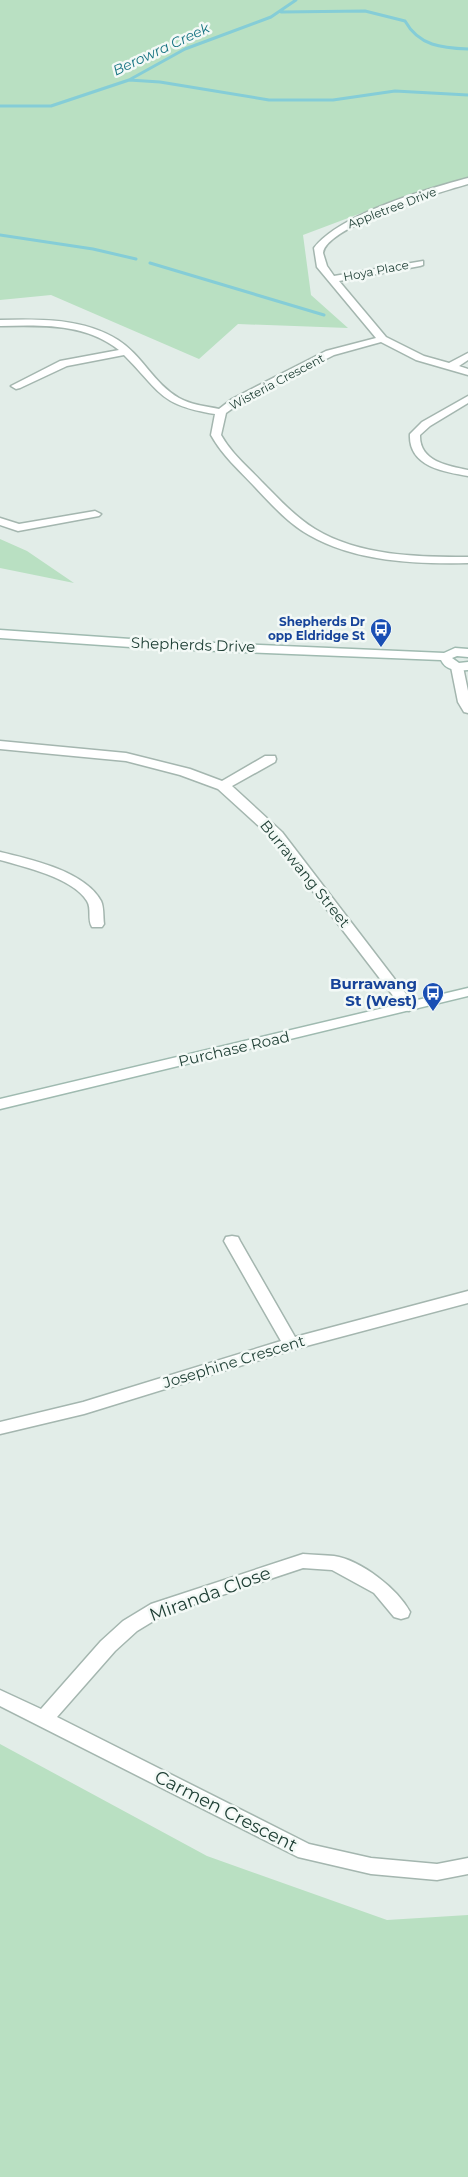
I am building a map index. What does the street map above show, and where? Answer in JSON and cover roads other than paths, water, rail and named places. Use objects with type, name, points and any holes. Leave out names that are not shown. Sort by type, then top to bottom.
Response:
[{"type":"street","name":"Appletree Drive","points":[[468,181],[360,219],[336,231],[320,246],[318,254],[322,266],[382,339],[401,350],[468,372]]},
{"type":"street","name":"Hoya Place","points":[[332,279],[364,275],[420,262]]},
{"type":"street","points":[[0,322],[49,323],[89,330],[117,344],[170,398],[191,406],[221,412]]},
{"type":"street","name":"Wisteria Crescent","points":[[382,339],[330,353],[236,400],[221,412],[216,435],[224,449],[296,521],[314,532],[341,544],[375,553],[413,558],[468,560]]},
{"type":"street","points":[[16,386],[64,363],[125,352]]},
{"type":"street","points":[[450,367],[468,356]]},
{"type":"street","points":[[468,399],[426,424],[415,434],[415,446],[425,458],[445,469],[468,473]]},
{"type":"street","points":[[0,521],[18,528],[95,514]]},
{"type":"street","name":"Shepherds Drive","points":[[0,634],[145,644],[344,651],[446,657],[455,652],[468,653]]},
{"type":"street","points":[[446,657],[447,662],[462,666],[464,702],[468,709]]},
{"type":"street","name":"Burrawang Street","points":[[0,745],[126,757],[185,772],[223,786],[278,835],[409,1007]]},
{"type":"street","points":[[223,786],[270,759]]},
{"type":"street","points":[[0,856],[42,868],[76,884],[94,902],[97,924]]},
{"type":"street","name":"Purchase Road","points":[[0,1104],[468,992]]},
{"type":"street","points":[[232,1241],[291,1344]]},
{"type":"street","name":"Josephine Crescent","points":[[0,1428],[84,1408],[291,1344],[468,1297]]},
{"type":"street","name":"Miranda Close","points":[[44,1719],[108,1646],[130,1626],[158,1608],[304,1561],[335,1563],[360,1575],[380,1588],[402,1612]]},
{"type":"street","name":"Carmen Crescent","points":[[0,1697],[305,1851],[371,1866],[437,1872],[468,1866]]},
{"type":"waterway","name":"Berowra Creek","points":[[129,80],[185,49],[271,17],[296,0]]},
{"type":"waterway","name":"Berowra Creek","points":[[281,12],[365,11],[405,21],[417,36],[432,44],[449,48],[468,49]]},
{"type":"waterway","name":"Berowra Creek","points":[[0,106],[51,106],[129,80]]},
{"type":"waterway","points":[[129,80],[160,82],[269,100],[333,100],[395,91],[468,95]]},
{"type":"waterway","points":[[0,235],[93,249],[136,259]]},
{"type":"waterway","points":[[150,263],[324,315]]},
{"type":"place","name":"Shepherds Dr opp Eldridge St","points":[[381,648]]},
{"type":"place","name":"Burrawang St (West)","points":[[433,1012]]}]
